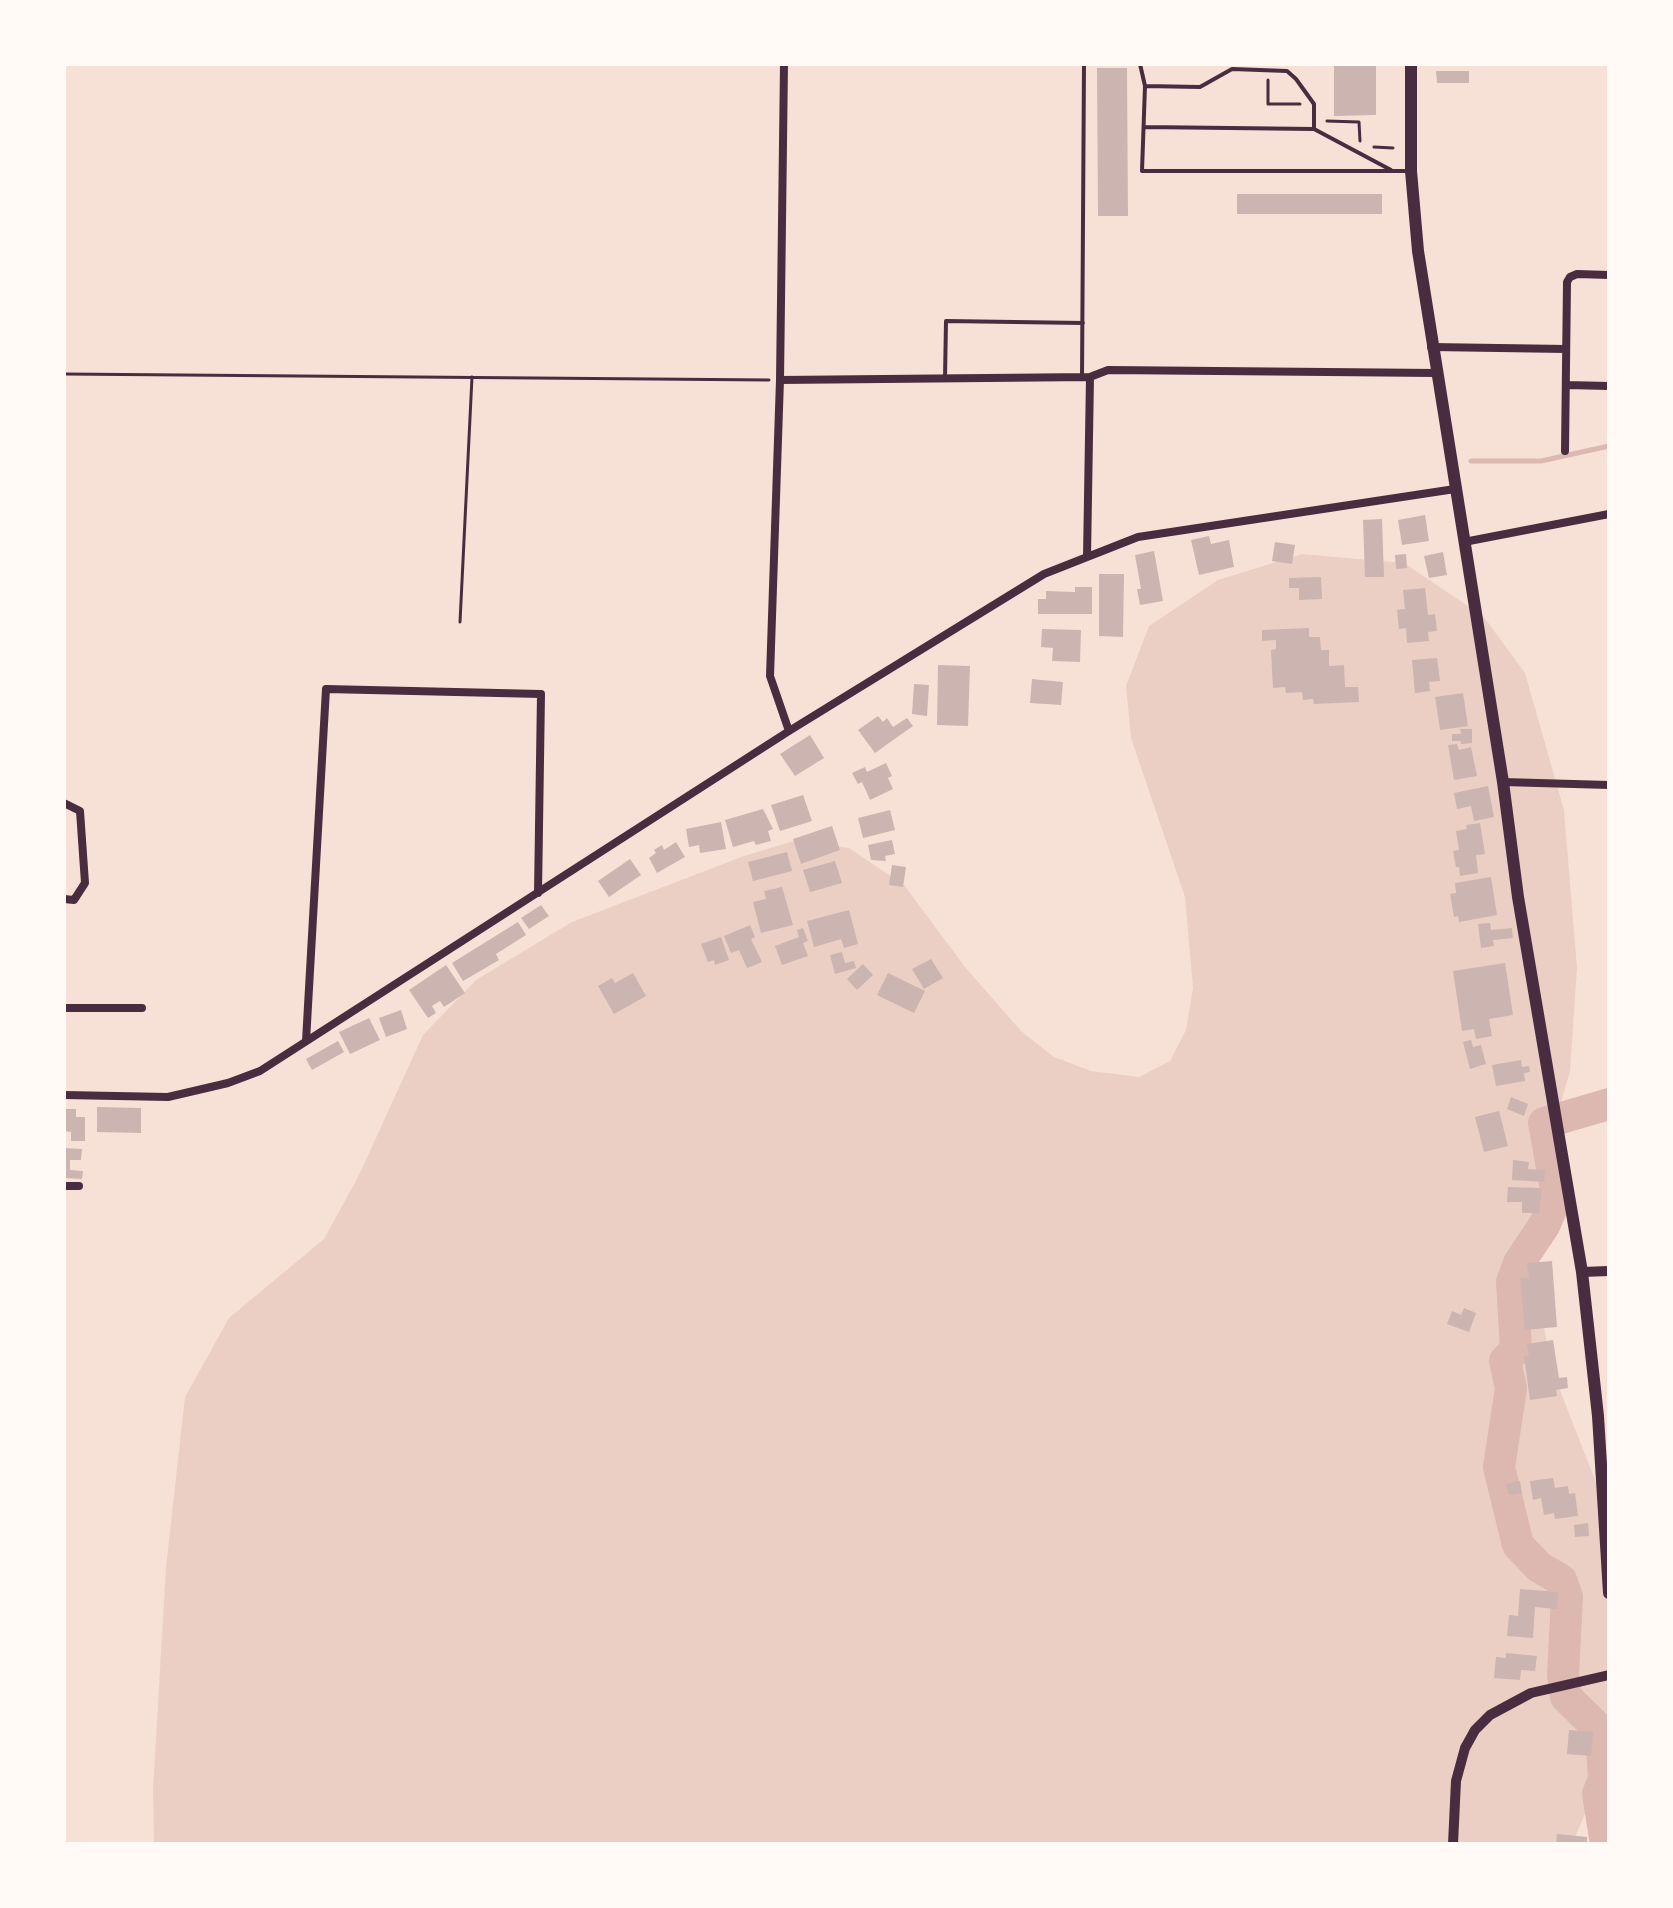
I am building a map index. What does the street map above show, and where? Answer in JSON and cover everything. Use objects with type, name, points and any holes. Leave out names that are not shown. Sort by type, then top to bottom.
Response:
[{"type":"main road","points":[[1411,64],[1411,171],[1418,251],[1503,782],[1518,897],[1582,1272],[1598,1416],[1609,1593]]},
{"type":"street","points":[[784,64],[780,380],[770,676],[789,731]]},
{"type":"street","points":[[1565,451],[1567,282],[1577,274],[1609,275]]},
{"type":"street","points":[[1431,347],[1566,349]]},
{"type":"street","points":[[780,380],[1086,377],[1108,370],[1436,373]]},
{"type":"street","points":[[1086,377],[1087,557]]},
{"type":"street","points":[[1566,385],[1609,386]]},
{"type":"street","points":[[64,1095],[168,1097],[228,1083],[260,1071],[789,731],[1044,574],[1138,537],[1455,489]]},
{"type":"street","points":[[1464,542],[1609,514]]},
{"type":"street","points":[[306,1041],[326,689],[541,694],[538,893]]},
{"type":"street","points":[[1503,782],[1609,785]]},
{"type":"street","points":[[64,803],[80,811],[85,883],[74,900],[64,899]]},
{"type":"street","points":[[64,1008],[142,1008]]},
{"type":"street","points":[[64,1186],[79,1186]]},
{"type":"street","points":[[1582,1272],[1609,1271]]},
{"type":"street","points":[[1453,1844],[1456,1781],[1465,1748],[1475,1730],[1490,1715],[1531,1693],[1609,1675]]},
{"type":"lane","points":[[1084,64],[1083,323],[1086,377]]},
{"type":"lane","points":[[1140,64],[1145,86],[1142,171],[1411,171]]},
{"type":"lane","points":[[1145,86],[1200,87],[1232,69],[1287,71],[1314,104],[1314,129]]},
{"type":"lane","points":[[1144,127],[1314,129],[1394,171]]},
{"type":"lane","points":[[945,378],[946,321],[1083,323]]},
{"type":"path","points":[[64,374],[780,380]]},
{"type":"path","points":[[460,622],[472,377]]},
{"type":"shaded area","points":[[1302,554],[1404,563],[1484,617],[1525,673],[1564,810],[1577,968],[1570,1071],[1544,1161],[1530,1247],[1551,1367],[1609,1516],[1609,1758],[1572,1844],[154,1844],[153,1790],[166,1567],[185,1397],[229,1318],[324,1239],[359,1175],[423,1035],[476,980],[572,922],[744,856],[797,840],[849,848],[904,885],[965,967],[1021,1031],[1054,1057],[1091,1071],[1139,1077],[1170,1061],[1186,1030],[1193,988],[1185,897],[1131,738],[1126,686],[1149,626],[1218,580]]},
{"type":"building","points":[[1334,64],[1376,64],[1376,115],[1334,116]]},
{"type":"building","points":[[1097,68],[1127,68],[1128,216],[1098,216]]},
{"type":"building","points":[[1436,71],[1469,71],[1469,83],[1437,83]]},
{"type":"building","points":[[1237,194],[1382,194],[1382,214],[1237,214]]},
{"type":"building","points":[[1425,515],[1429,541],[1402,545],[1398,520]]},
{"type":"building","points":[[1382,519],[1384,577],[1365,577],[1363,520]]},
{"type":"building","points":[[1209,536],[1211,544],[1229,540],[1234,567],[1199,575],[1191,540]]},
{"type":"building","points":[[1275,542],[1295,545],[1292,564],[1272,561]]},
{"type":"building","points":[[1154,551],[1163,601],[1140,605],[1137,589],[1141,589],[1135,555]]},
{"type":"building","points":[[1443,552],[1447,575],[1429,578],[1424,556]]},
{"type":"building","points":[[1406,554],[1407,568],[1396,569],[1395,555]]},
{"type":"building","points":[[1099,574],[1124,574],[1123,637],[1099,636]]},
{"type":"building","points":[[1321,577],[1322,599],[1299,600],[1299,588],[1289,588],[1289,578]]},
{"type":"building","points":[[1075,587],[1092,587],[1092,614],[1038,614],[1038,599],[1046,599],[1046,591],[1075,592]]},
{"type":"building","points":[[1425,588],[1428,615],[1435,614],[1437,631],[1428,632],[1429,641],[1407,643],[1406,628],[1399,629],[1397,610],[1405,609],[1403,590]]},
{"type":"building","points":[[1309,628],[1309,637],[1320,637],[1321,650],[1329,650],[1329,666],[1344,665],[1345,687],[1358,687],[1359,702],[1314,704],[1313,699],[1303,700],[1302,692],[1286,693],[1285,687],[1273,688],[1271,650],[1276,649],[1276,640],[1262,641],[1262,630]]},
{"type":"building","points":[[1042,629],[1081,630],[1080,662],[1052,661],[1053,648],[1041,647]]},
{"type":"building","points":[[1437,658],[1440,681],[1429,682],[1430,691],[1415,693],[1412,660]]},
{"type":"building","points":[[938,665],[970,666],[968,726],[937,725]]},
{"type":"building","points":[[1032,679],[1063,682],[1061,705],[1030,703]]},
{"type":"building","points":[[914,684],[929,685],[927,716],[912,714]]},
{"type":"building","points":[[1463,693],[1468,726],[1440,730],[1435,697]]},
{"type":"building","points":[[878,716],[883,722],[887,718],[893,727],[907,718],[913,726],[875,753],[858,730]]},
{"type":"building","points":[[1460,729],[1472,729],[1472,743],[1452,741],[1452,734],[1461,734]]},
{"type":"building","points":[[810,735],[824,758],[795,776],[780,754]]},
{"type":"building","points":[[1457,744],[1459,750],[1471,747],[1477,776],[1454,780],[1448,745]]},
{"type":"building","points":[[886,763],[892,776],[888,778],[893,789],[870,800],[862,782],[858,784],[852,773],[865,767],[867,772]]},
{"type":"building","points":[[1488,786],[1494,817],[1474,821],[1471,806],[1457,809],[1454,793]]},
{"type":"building","points":[[803,795],[812,821],[780,831],[771,805]]},
{"type":"building","points":[[763,809],[773,829],[768,831],[771,841],[756,845],[754,841],[733,847],[725,820]]},
{"type":"building","points":[[890,810],[895,830],[863,838],[858,818]]},
{"type":"building","points":[[721,822],[726,849],[700,853],[699,845],[689,847],[686,829]]},
{"type":"building","points":[[1480,823],[1485,854],[1476,855],[1478,873],[1460,876],[1453,851],[1459,850],[1456,831],[1467,829],[1466,825]]},
{"type":"building","points":[[832,826],[840,850],[801,864],[793,839]]},
{"type":"building","points":[[892,840],[895,854],[885,856],[886,861],[871,860],[868,845]]},
{"type":"building","points":[[676,842],[685,857],[657,873],[649,858],[662,845],[664,850]]},
{"type":"building","points":[[787,852],[792,871],[753,881],[748,862]]},
{"type":"building","points":[[630,859],[641,875],[609,897],[598,881]]},
{"type":"building","points":[[835,861],[842,883],[810,892],[803,870]]},
{"type":"building","points":[[892,865],[906,867],[903,887],[889,885]]},
{"type":"building","points":[[1491,877],[1497,915],[1459,922],[1458,916],[1454,917],[1450,894],[1456,893],[1455,883]]},
{"type":"building","points":[[782,887],[793,925],[761,933],[753,902],[766,899],[764,891]]},
{"type":"building","points":[[541,905],[549,916],[529,929],[521,918]]},
{"type":"building","points":[[849,910],[858,944],[844,948],[841,939],[814,947],[807,921]]},
{"type":"building","points":[[518,922],[526,935],[496,954],[499,960],[463,981],[452,963]]},
{"type":"building","points":[[1490,923],[1491,930],[1512,928],[1513,938],[1493,940],[1494,946],[1481,948],[1478,924]]},
{"type":"building","points":[[750,925],[755,937],[751,939],[762,962],[747,968],[739,950],[731,953],[724,936]]},
{"type":"building","points":[[803,928],[808,941],[803,943],[808,956],[782,965],[775,946],[799,937],[797,930]]},
{"type":"building","points":[[721,937],[729,960],[715,965],[714,960],[708,962],[701,944]]},
{"type":"building","points":[[842,952],[845,963],[854,961],[856,968],[835,974],[830,955]]},
{"type":"building","points":[[931,959],[943,978],[924,989],[912,969]]},
{"type":"building","points":[[1505,963],[1513,1015],[1489,1019],[1492,1036],[1476,1039],[1474,1029],[1462,1031],[1453,971]]},
{"type":"building","points":[[863,964],[873,975],[857,990],[847,979]]},
{"type":"building","points":[[446,965],[465,993],[444,1007],[440,1001],[432,1006],[436,1013],[428,1018],[409,990]]},
{"type":"building","points":[[633,973],[646,996],[614,1014],[598,986],[612,978],[615,983]]},
{"type":"building","points":[[888,973],[925,991],[914,1013],[877,995]]},
{"type":"building","points":[[401,1010],[407,1029],[386,1037],[379,1018]]},
{"type":"building","points":[[369,1018],[380,1040],[350,1054],[339,1032]]},
{"type":"building","points":[[1471,1040],[1473,1047],[1481,1045],[1486,1064],[1470,1069],[1463,1042]]},
{"type":"building","points":[[338,1041],[344,1052],[312,1070],[306,1059]]},
{"type":"building","points":[[1521,1060],[1522,1067],[1529,1066],[1530,1072],[1524,1073],[1525,1081],[1496,1086],[1492,1065]]},
{"type":"building","points":[[1511,1097],[1528,1104],[1524,1116],[1507,1109]]},
{"type":"building","points":[[97,1107],[141,1108],[141,1133],[97,1132]]},
{"type":"building","points":[[64,1109],[76,1109],[76,1117],[85,1117],[85,1141],[71,1141],[71,1132],[64,1131]]},
{"type":"building","points":[[1499,1111],[1508,1146],[1484,1152],[1475,1117]]},
{"type":"building","points":[[64,1148],[82,1149],[81,1160],[70,1160],[70,1170],[83,1171],[82,1179],[64,1178]]},
{"type":"building","points":[[1513,1160],[1529,1162],[1528,1169],[1545,1170],[1544,1182],[1512,1180]]},
{"type":"building","points":[[1508,1187],[1542,1188],[1539,1213],[1522,1213],[1522,1202],[1507,1202]]},
{"type":"building","points":[[1552,1261],[1557,1327],[1525,1330],[1520,1278],[1529,1278],[1527,1263]]},
{"type":"building","points":[[1464,1308],[1476,1313],[1469,1332],[1447,1324],[1452,1311],[1461,1315]]},
{"type":"building","points":[[1553,1340],[1559,1378],[1567,1377],[1568,1388],[1556,1390],[1557,1396],[1530,1400],[1524,1356],[1529,1355],[1527,1344]]},
{"type":"building","points":[[1553,1478],[1555,1488],[1568,1486],[1569,1494],[1575,1493],[1578,1516],[1555,1519],[1554,1513],[1544,1515],[1541,1498],[1533,1500],[1530,1481]]},
{"type":"building","points":[[1520,1481],[1522,1493],[1509,1495],[1506,1484]]},
{"type":"building","points":[[1588,1523],[1589,1536],[1575,1537],[1574,1525]]},
{"type":"building","points":[[1520,1589],[1558,1592],[1557,1609],[1535,1607],[1533,1638],[1507,1636],[1509,1615],[1518,1616]]},
{"type":"building","points":[[1506,1653],[1537,1656],[1535,1671],[1521,1670],[1520,1680],[1494,1678],[1496,1657],[1506,1658]]},
{"type":"building","points":[[1569,1730],[1593,1732],[1591,1756],[1567,1754]]},
{"type":"building","points":[[1557,1834],[1587,1837],[1587,1844],[1556,1844]]},
{"type":"waterway","points":[[1471,461],[1541,461],[1609,446]]},
{"type":"waterway","points":[[1606,1844],[1598,1794],[1604,1779],[1601,1731],[1566,1697],[1563,1675],[1567,1597],[1561,1580],[1539,1567],[1518,1545],[1499,1467],[1511,1388],[1505,1361],[1516,1349],[1512,1282],[1519,1263],[1545,1224],[1557,1195],[1544,1123],[1609,1104]]}]
